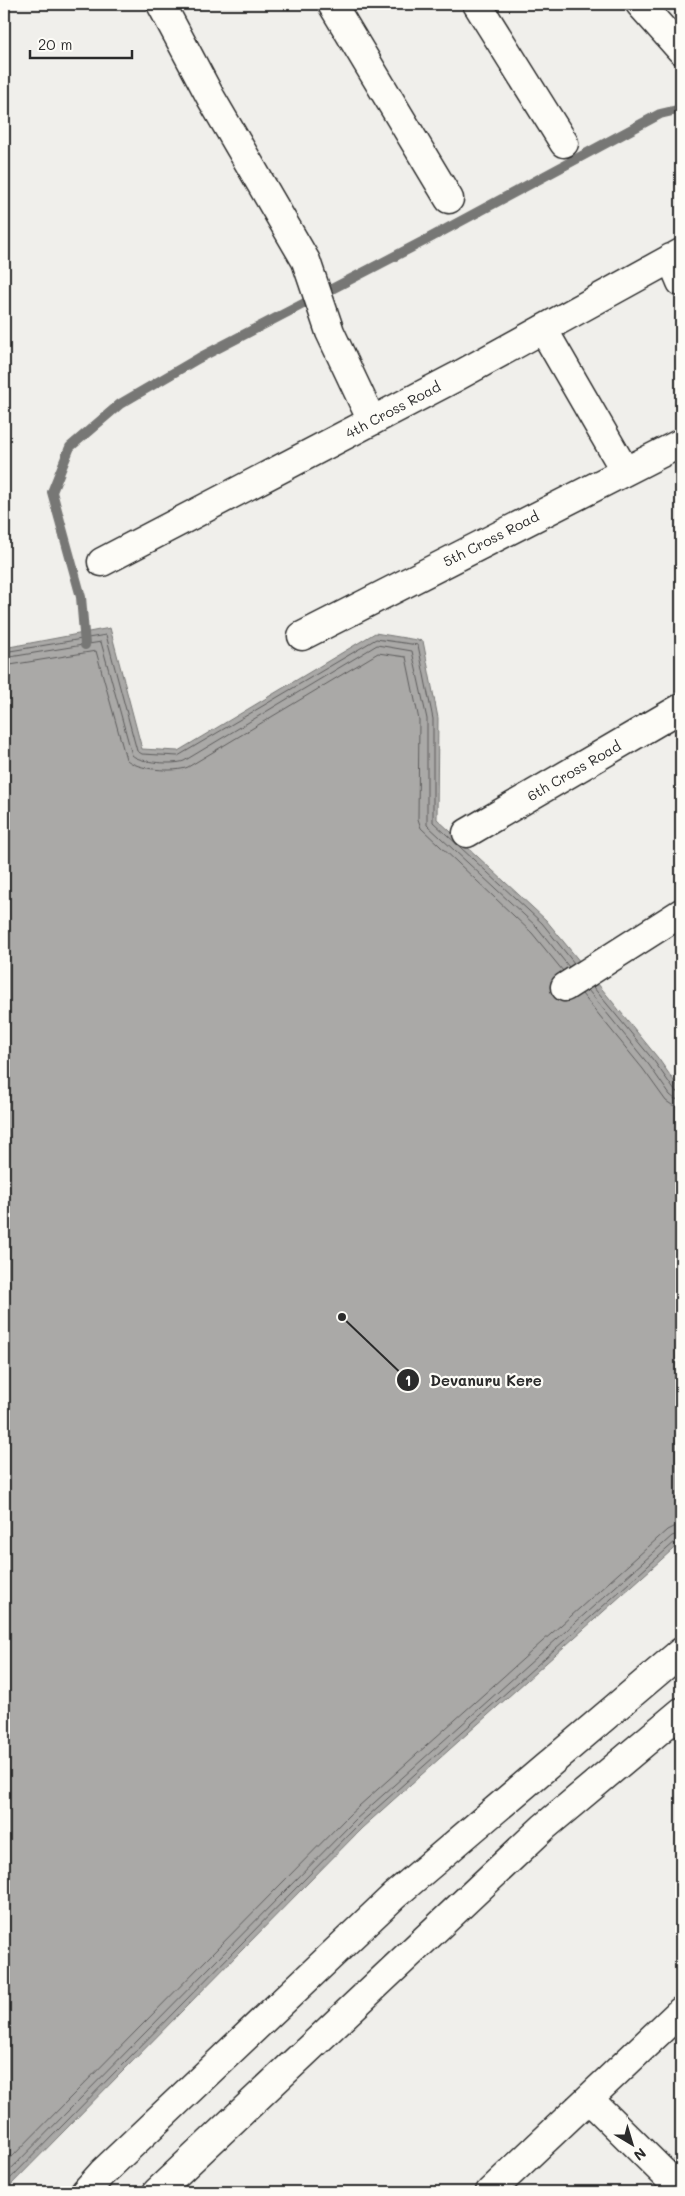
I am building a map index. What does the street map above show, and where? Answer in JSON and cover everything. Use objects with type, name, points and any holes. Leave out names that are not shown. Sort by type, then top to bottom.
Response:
[{"type":"street","points":[[161,4],[211,98],[306,261],[330,332],[372,421]]},
{"type":"street","points":[[332,4],[449,199]]},
{"type":"street","points":[[477,4],[564,143]]},
{"type":"street","points":[[640,4],[681,50]]},
{"type":"street","name":"4th Cross Road","points":[[102,562],[543,329],[678,264]]},
{"type":"street","points":[[543,329],[625,471]]},
{"type":"street","name":"5th Cross Road","points":[[302,636],[681,443]]},
{"type":"street","name":"6th Cross Road","points":[[467,833],[681,708]]},
{"type":"street","points":[[565,987],[681,913]]},
{"type":"street","points":[[85,2192],[102,2173],[394,1896],[681,1652]]},
{"type":"street","points":[[157,2192],[544,1827],[681,1712]]},
{"type":"street","points":[[490,2192],[681,2011]]},
{"type":"street","points":[[589,2098],[681,2190]]},
{"type":"water","points":[[110,628],[142,749],[178,751],[375,633],[423,641],[438,718],[437,819],[546,920],[658,1058],[681,1091],[681,1542],[362,1828],[4,2192],[4,648]]},
{"type":"waterway","points":[[85,645],[81,597],[52,492],[70,447],[120,404],[199,358],[424,241],[660,114],[681,109]]},
{"type":"place","name":"Devanuru Kere","points":[[342,1317]]}]
